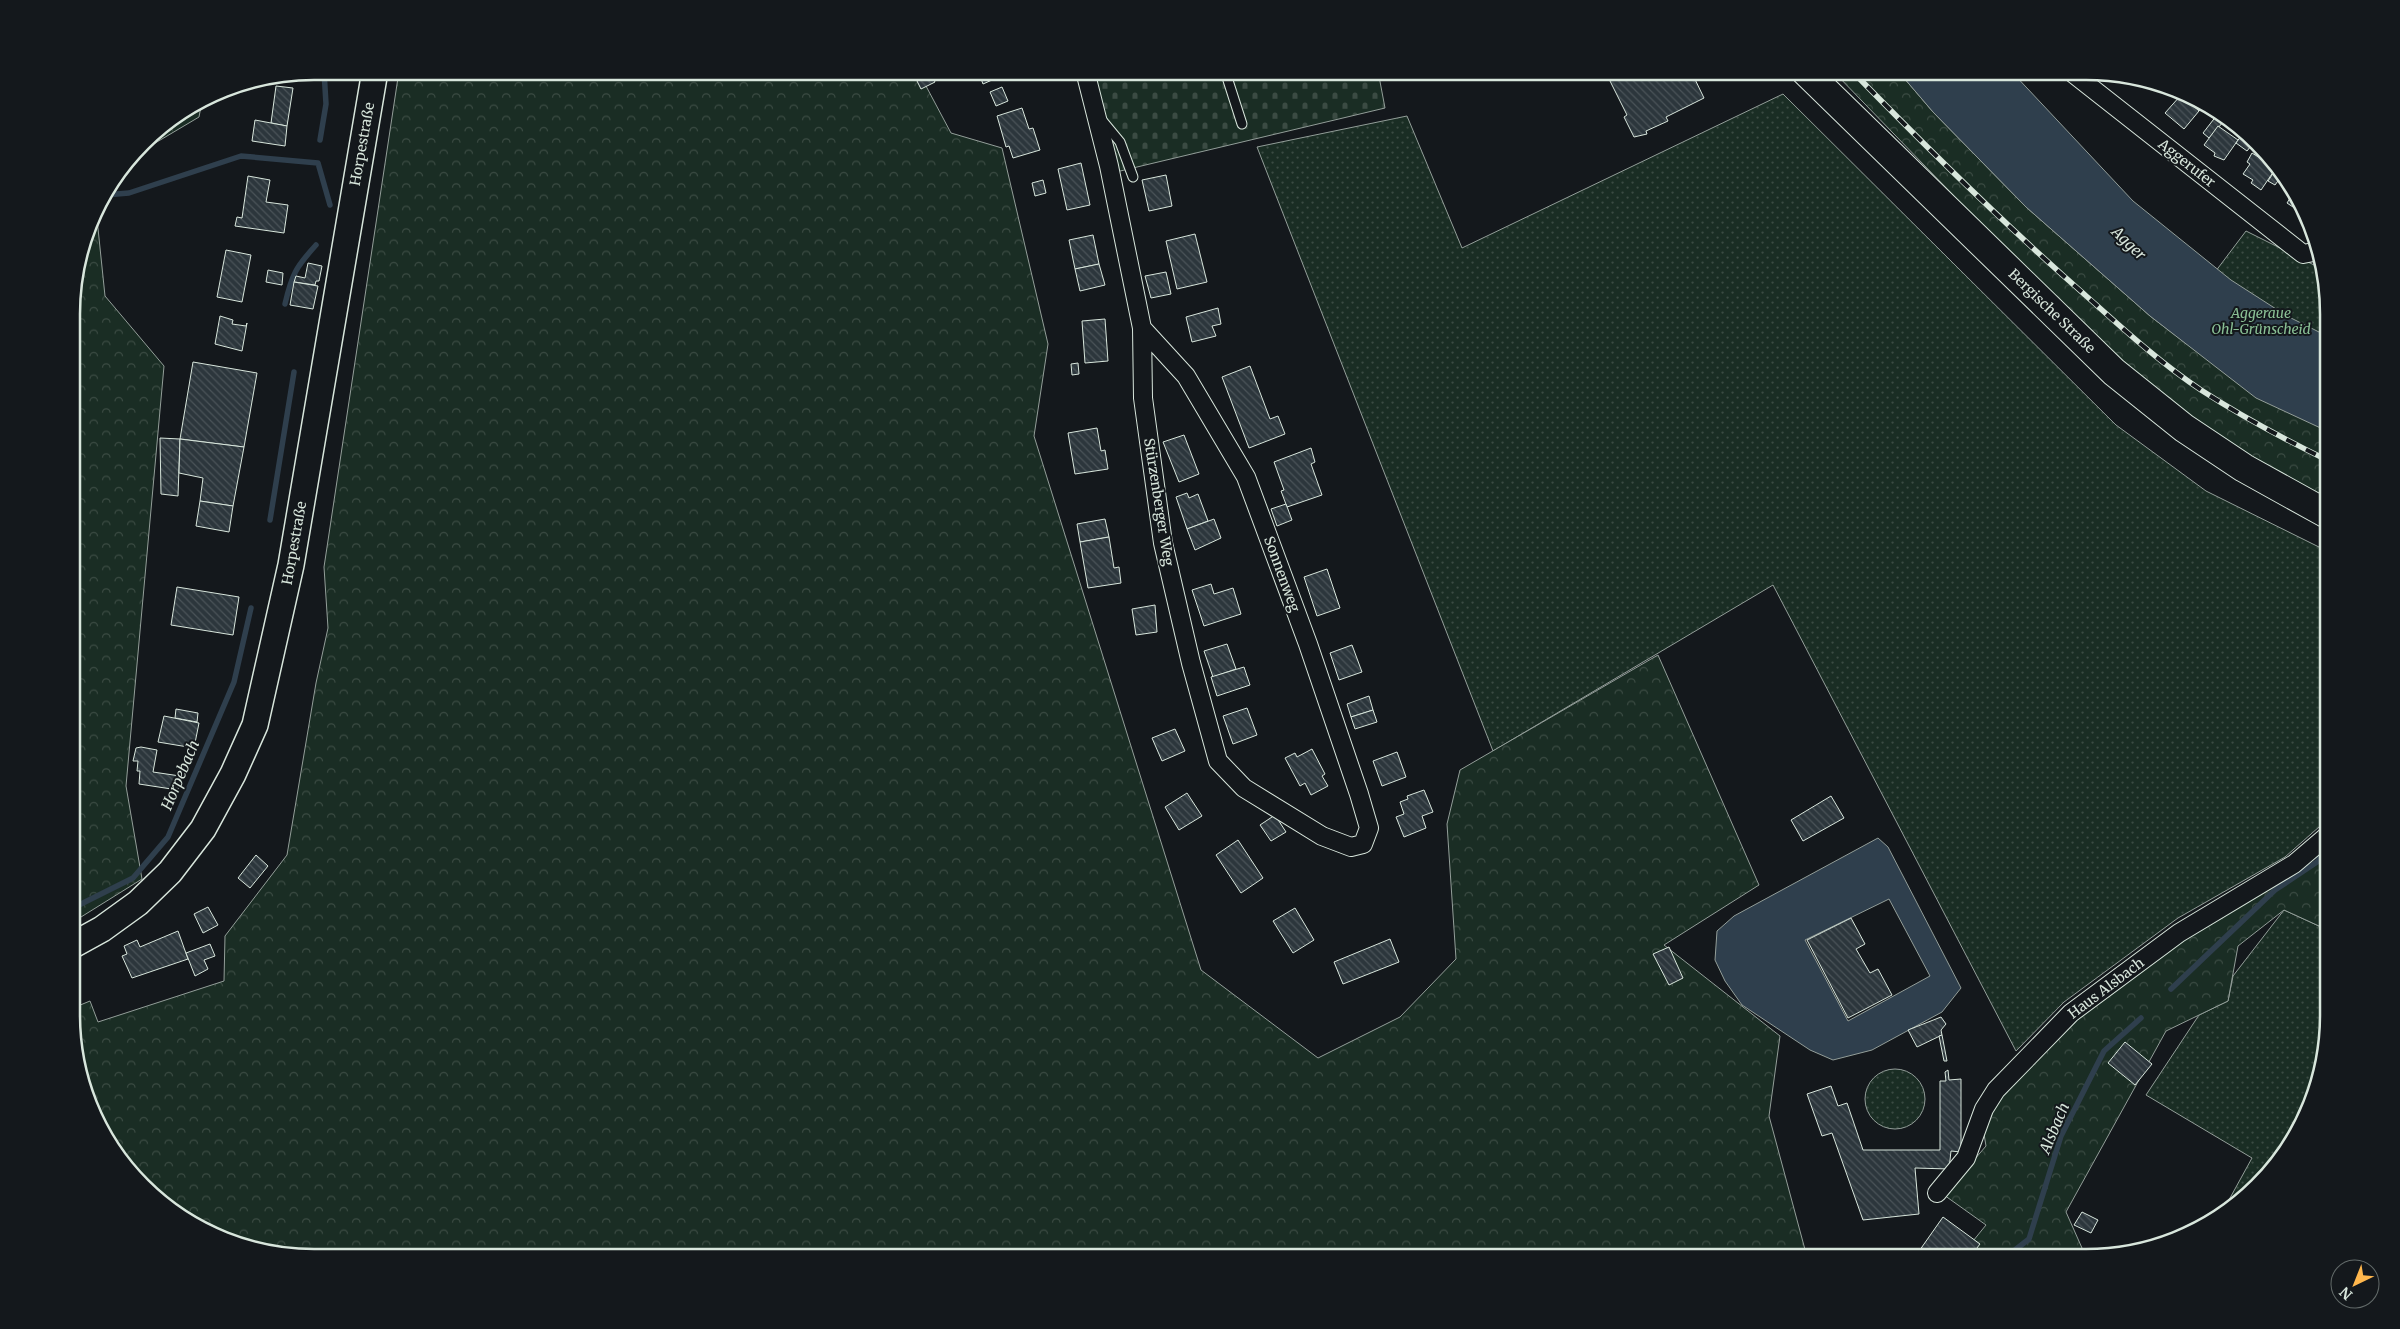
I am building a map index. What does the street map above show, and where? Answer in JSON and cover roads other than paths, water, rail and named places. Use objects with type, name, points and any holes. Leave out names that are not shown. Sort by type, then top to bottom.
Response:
[{"type":"main road","name":"Bergische Straße","points":[[1814,80],[2114,372],[2184,428],[2236,463],[2320,510]]},
{"type":"street","name":"Horpestraße","points":[[80,941],[102,929],[138,903],[170,872],[203,829],[233,774],[255,725],[291,566],[373,80]]},
{"type":"street","name":"Stürzenberger Weg","points":[[1087,80],[1142,328],[1143,398],[1163,543],[1191,663],[1218,761],[1244,788],[1322,836],[1351,847],[1363,844]]},
{"type":"street","name":"Aggerufer","points":[[2082,80],[2311,253]]},
{"type":"street","name":"Sonnenweg","points":[[1142,328],[1186,376],[1246,477],[1308,644],[1359,794],[1369,828],[1363,844]]},
{"type":"street","name":"Haus Alsbach","points":[[1937,1193],[1966,1158],[1984,1109],[1996,1090],[2071,1013],[2179,933],[2294,864],[2320,841]]},
{"type":"lane","points":[[1228,80],[1242,124]]},
{"type":"lane","points":[[1096,113],[1120,142],[1133,177]]},
{"type":"water","name":"Agger","points":[[1906,80],[2019,80],[2133,201],[2231,280],[2287,316],[2320,332],[2320,428],[2256,398],[2150,316],[2026,207],[1933,112]]},
{"type":"water","points":[[1878,838],[1888,847],[1961,988],[1942,1012],[1872,1050],[1833,1060],[1810,1050],[1742,1005],[1725,981],[1715,960],[1717,931],[1734,916]],"holes":[[[1889,899],[1930,976],[1848,1021],[1805,940]]]},
{"type":"waterway","name":"Horpebach","points":[[320,140],[326,104],[325,80]]},
{"type":"waterway","points":[[113,194],[129,193],[241,156],[318,163],[330,205]]},
{"type":"waterway","name":"Horpebach","points":[[285,304],[296,272],[316,245]]},
{"type":"waterway","name":"Horpebach","points":[[270,520],[294,372]]},
{"type":"waterway","name":"Horpebach","points":[[80,904],[133,878],[168,837],[234,682],[251,608]]},
{"type":"waterway","name":"Alsbach","points":[[2171,989],[2275,890],[2320,858]]},
{"type":"waterway","name":"Alsbach","points":[[2016,1249],[2029,1239],[2061,1136],[2104,1051],[2141,1018]]},
{"type":"railway","points":[[1861,80],[1995,213],[2126,332],[2201,390],[2320,456]]},
{"type":"park label","name":"Aggeraue Ohl-Grünscheid","points":[[2261,322]]}]
